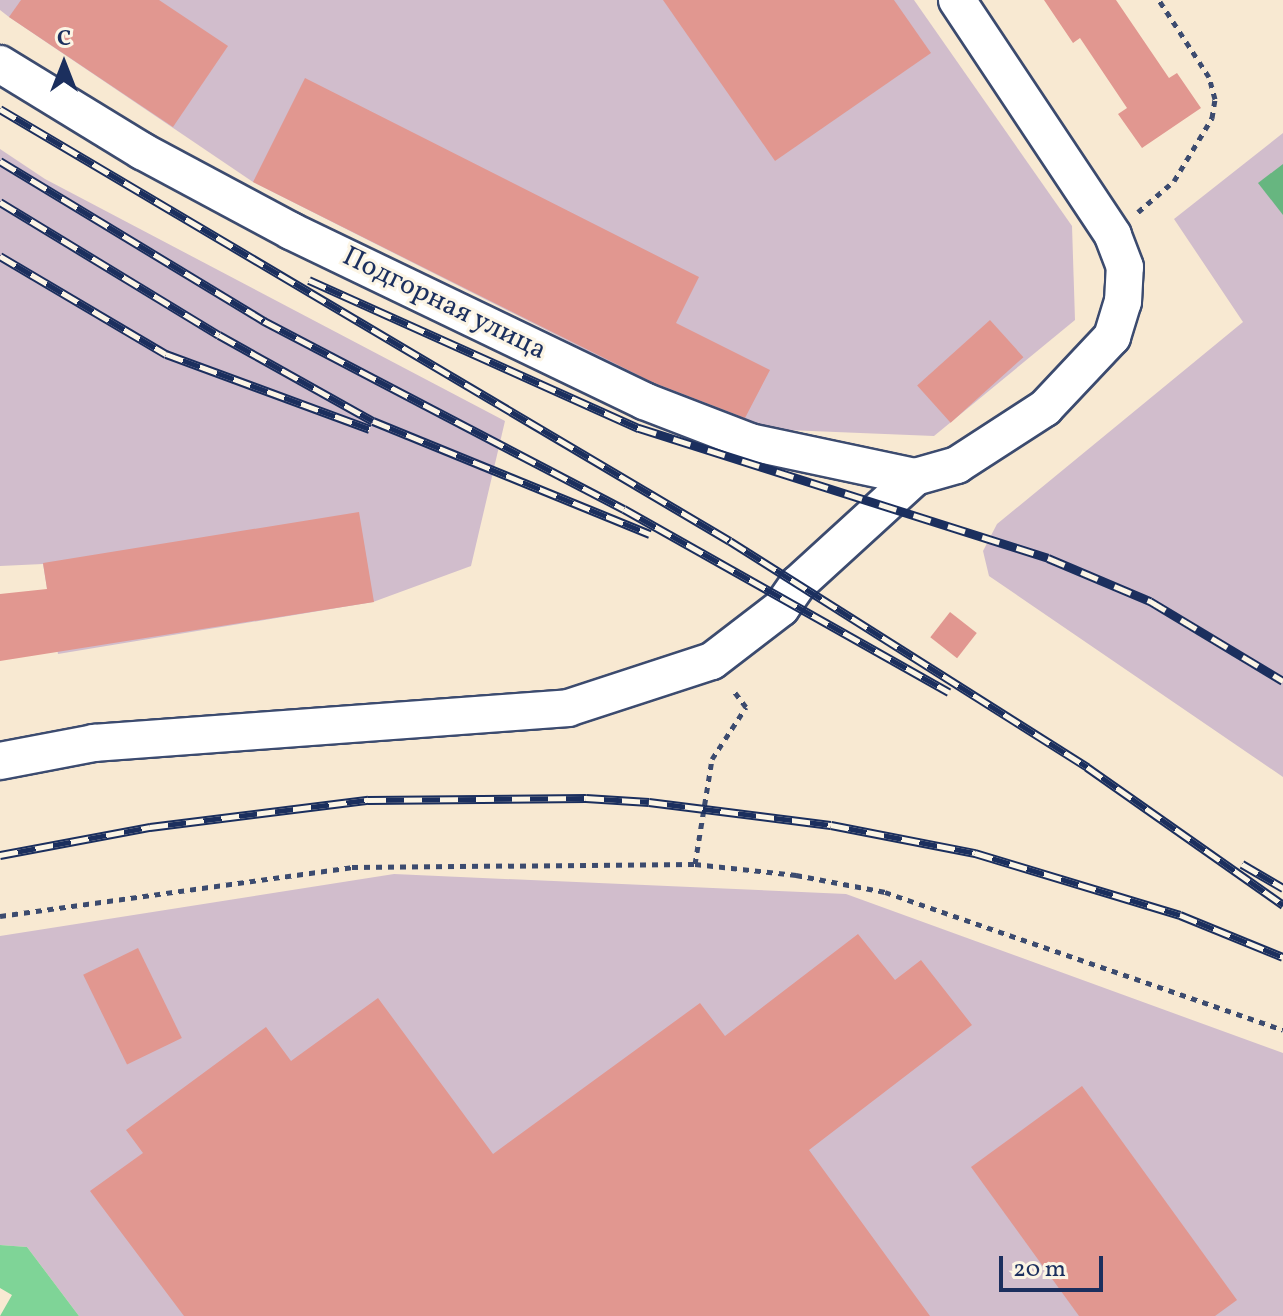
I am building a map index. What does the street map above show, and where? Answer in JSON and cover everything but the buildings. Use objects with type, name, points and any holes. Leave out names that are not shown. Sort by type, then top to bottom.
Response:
[{"type":"street","points":[[0,761],[94,743],[568,708],[712,661],[781,608],[798,584],[915,477],[957,465],[994,445],[1045,408],[1093,362],[1112,337],[1123,302],[1125,267],[1113,235],[957,0]]},
{"type":"street","name":"Подгорная улица","points":[[0,64],[142,151],[291,231],[644,401],[750,442],[915,477]]},
{"type":"path","points":[[1113,235],[1174,181],[1212,118],[1215,99],[1209,77],[1159,0]]},
{"type":"path","points":[[695,864],[712,759],[746,707],[712,661]]},
{"type":"path","points":[[0,916],[352,867],[695,864],[796,875],[885,892],[1283,1030]]},
{"type":"shaded area","points":[[0,0],[914,0],[1072,226],[1075,320],[934,436],[740,428],[253,182],[9,17],[0,10]]},
{"type":"shaded area","points":[[1283,133],[1283,777],[989,576],[983,551],[997,524],[1243,322],[1174,219]]},
{"type":"shaded area","points":[[0,149],[45,179],[505,421],[471,566],[373,602],[58,654],[43,564],[0,566]]},
{"type":"shaded area","points":[[394,874],[846,894],[1283,1053],[1283,1316],[79,1316],[27,1247],[0,1245],[0,936]]},
{"type":"green space","points":[[1283,164],[1283,215],[1258,183]]},
{"type":"green space","points":[[0,1245],[27,1247],[79,1316],[0,1316],[12,1295],[0,1288]]},
{"type":"railway","points":[[0,109],[730,541],[1087,767],[1283,905]]},
{"type":"railway","points":[[0,161],[264,321],[624,509],[949,692]]},
{"type":"railway","points":[[0,202],[219,335],[373,421],[650,534]]},
{"type":"railway","points":[[0,256],[166,354],[370,429]]},
{"type":"railway","points":[[309,280],[639,428],[1048,558],[1150,601],[1283,681]]},
{"type":"railway","points":[[0,855],[150,827],[368,800],[586,798],[649,802],[831,825],[975,853],[1180,915],[1283,957]]},
{"type":"railway","points":[[1242,864],[1283,888]]}]
